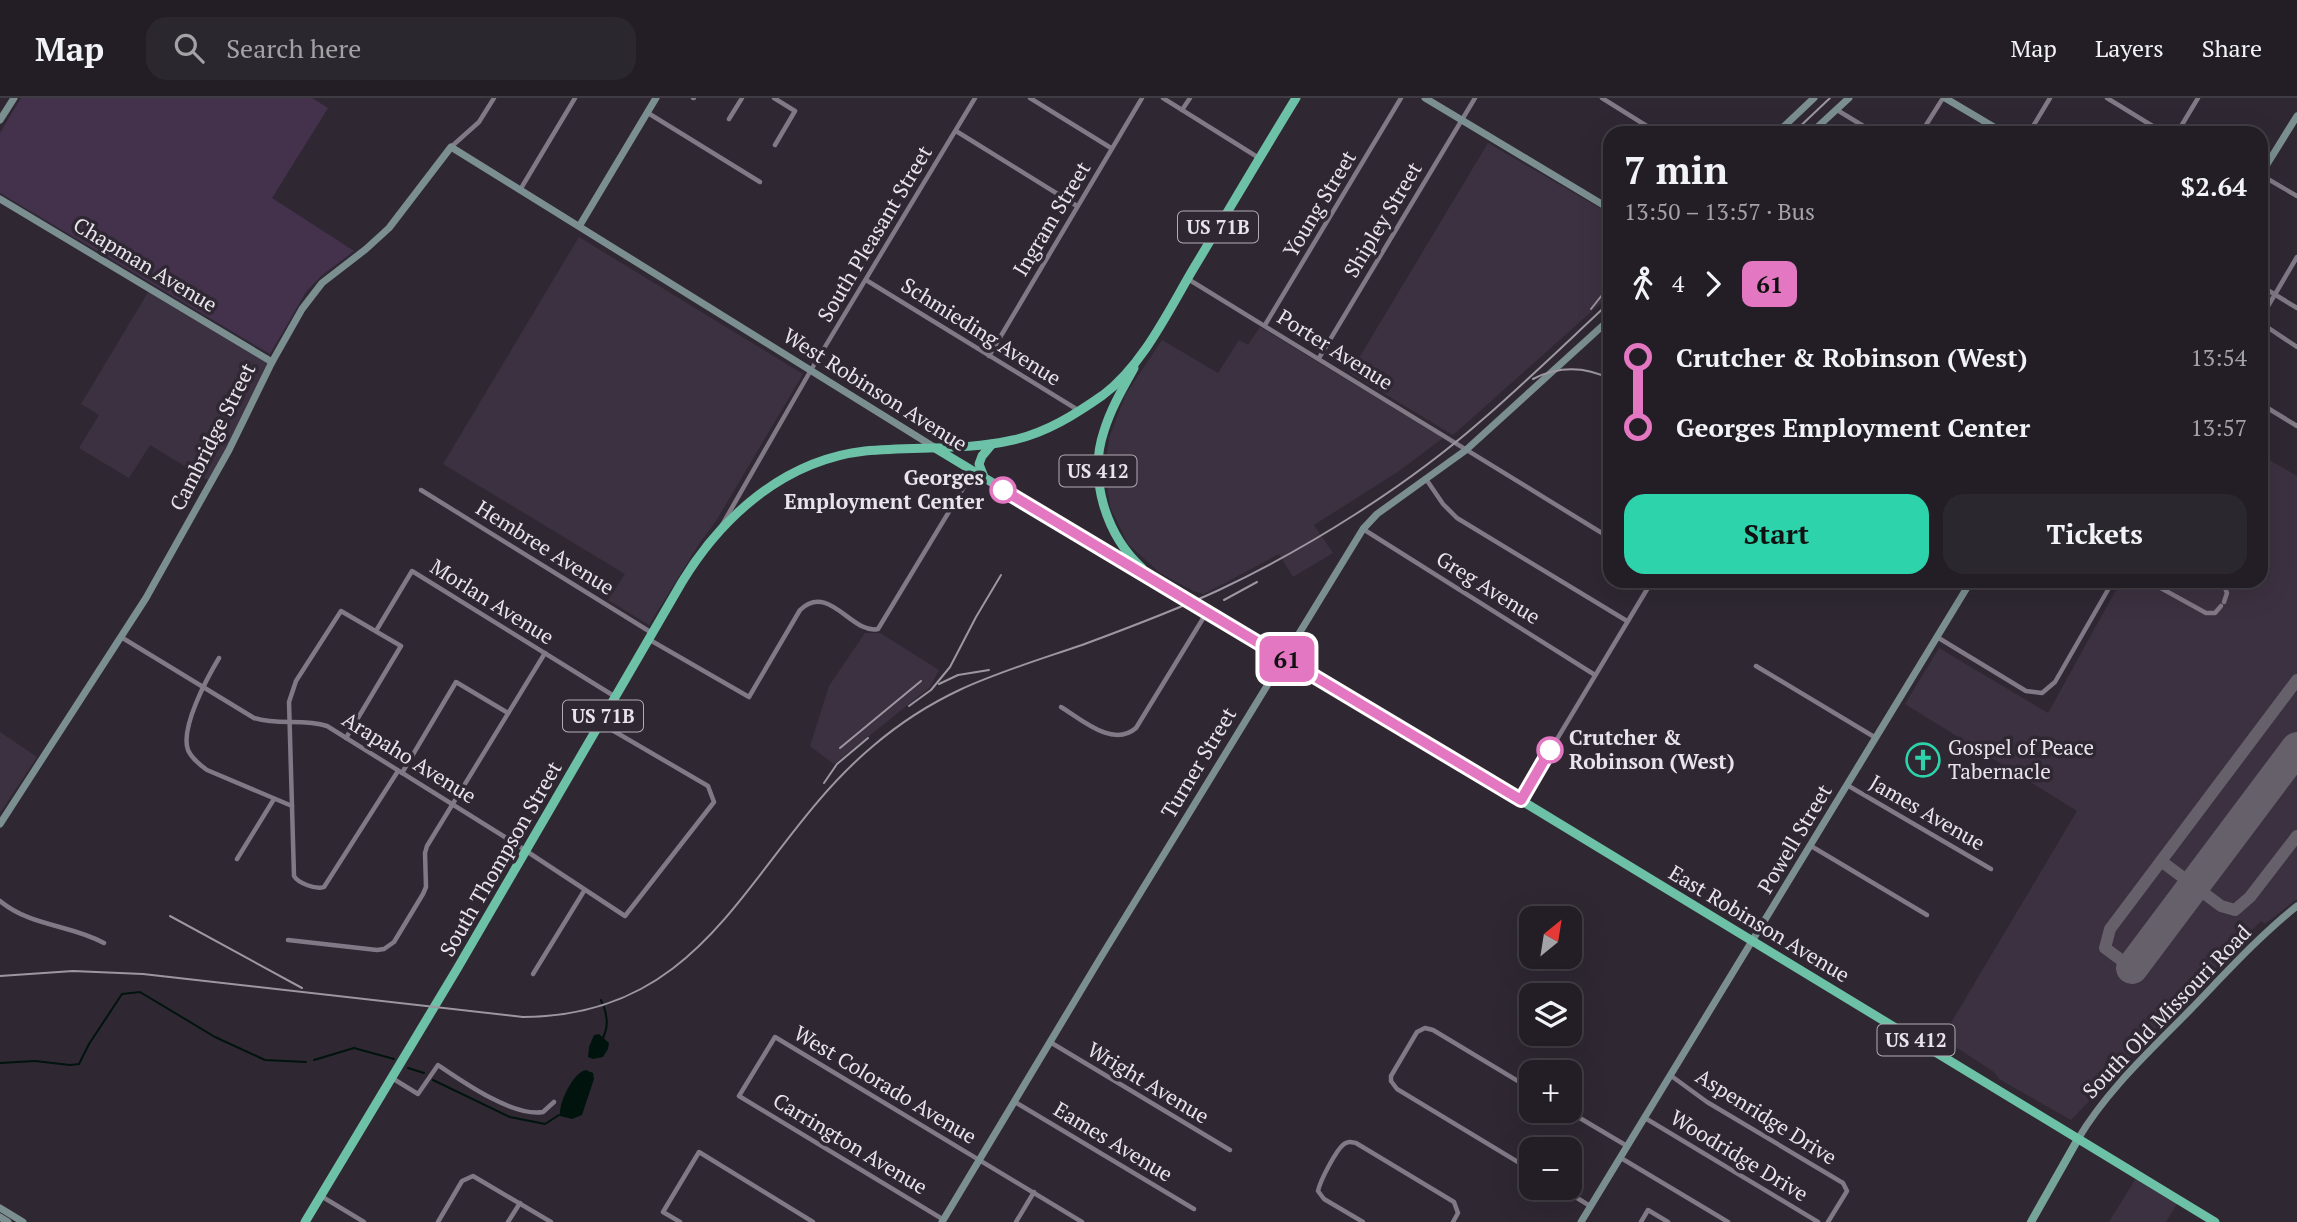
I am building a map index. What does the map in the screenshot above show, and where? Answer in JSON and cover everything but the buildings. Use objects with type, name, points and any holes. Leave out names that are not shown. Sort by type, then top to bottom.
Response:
[{"type":"highway","name":"South Thompson Street","points":[[305,1222],[526,852],[599,722],[700,553],[718,531],[761,493],[805,468],[832,458],[864,451],[992,444],[1016,440],[1079,411],[1106,393],[1140,356],[1296,98]]},
{"type":"highway","name":"US 412","points":[[1140,356],[1113,408],[1100,444],[1098,474],[1104,503],[1117,536],[1126,551],[1157,581]]},
{"type":"highway","points":[[1106,393],[1113,408]]},
{"type":"highway","points":[[991,482],[983,475],[979,464],[992,444]]},
{"type":"highway","name":"West Robinson Avenue","points":[[934,447],[1284,657]]},
{"type":"highway","points":[[1108,552],[1117,536]]},
{"type":"highway","name":"East Robinson Avenue","points":[[1284,657],[2215,1222]]},
{"type":"main road","name":"South Old Missouri Road","points":[[2031,1222],[2078,1139]]},
{"type":"street","points":[[0,120],[13,98]]},
{"type":"street","name":"Cambridge Street","points":[[0,824],[121,637],[229,450],[272,362],[302,309],[321,283],[389,228],[451,147],[478,122],[494,98]]},
{"type":"street","points":[[520,190],[575,98]]},
{"type":"street","points":[[580,225],[656,98]]},
{"type":"street","points":[[729,119],[741,98]]},
{"type":"street","points":[[774,98],[795,111],[775,145]]},
{"type":"street","name":"South Pleasant Street","points":[[718,531],[811,370],[975,98]]},
{"type":"street","points":[[1030,98],[1111,148]]},
{"type":"street","name":"Ingram Street","points":[[989,356],[1142,98]]},
{"type":"street","points":[[1163,98],[1260,158]]},
{"type":"street","points":[[1182,110],[1190,98]]},
{"type":"street","name":"Young Street","points":[[1265,325],[1401,98]]},
{"type":"street","points":[[1425,98],[1603,205]]},
{"type":"street","name":"Shipley Street","points":[[1319,358],[1475,98]]},
{"type":"street","points":[[1602,98],[1647,126]]},
{"type":"street","points":[[1784,126],[1814,98]]},
{"type":"street","points":[[1819,126],[1849,98]]},
{"type":"street","points":[[1926,126],[1944,98],[1992,126]]},
{"type":"street","points":[[2033,126],[2050,98]]},
{"type":"street","points":[[2107,98],[2153,126]]},
{"type":"street","points":[[2181,126],[2198,98]]},
{"type":"street","points":[[1836,110],[1863,126]]},
{"type":"street","points":[[647,113],[760,182]]},
{"type":"street","points":[[2268,163],[2297,116]]},
{"type":"street","points":[[956,131],[1077,206]]},
{"type":"street","name":"West Robinson Avenue","points":[[451,147],[934,447]]},
{"type":"street","points":[[2268,178],[2297,197]]},
{"type":"street","name":"Chapman Avenue","points":[[0,199],[272,362]]},
{"type":"street","points":[[2268,308],[2297,257]]},
{"type":"street","name":"Porter Avenue","points":[[1188,278],[1603,534]]},
{"type":"street","name":"Schmieding Avenue","points":[[866,280],[1079,411]]},
{"type":"street","points":[[2268,290],[2297,307]]},
{"type":"street","name":"Turner Street","points":[[943,1221],[1363,529],[1377,514],[1466,450],[1603,325]]},
{"type":"street","points":[[2268,326],[2297,347]]},
{"type":"street","points":[[2268,408],[2297,426]]},
{"type":"street","name":"Hembree Avenue","points":[[421,490],[749,697],[800,610],[807,603],[820,602],[869,629],[878,629],[973,472]]},
{"type":"street","points":[[1426,480],[1457,518],[1627,621]]},
{"type":"street","name":"Greg Avenue","points":[[1363,529],[1595,674]]},
{"type":"street","name":"Morlan Avenue","points":[[376,631],[412,571],[615,696]]},
{"type":"street","points":[[1521,800],[1648,588]]},
{"type":"street","name":"Powell Street","points":[[1581,1222],[1967,588]]},
{"type":"street","points":[[1937,637],[2026,691],[2042,692],[2055,682],[2109,588]]},
{"type":"street","points":[[2161,588],[2206,613],[2215,613],[2223,604],[2227,593],[2225,588]]},
{"type":"street","points":[[346,738],[401,646],[341,611],[296,681],[289,702],[295,879],[321,889],[400,772],[456,682],[508,713]]},
{"type":"street","points":[[1061,707],[1111,735],[1129,734],[1136,728],[1208,612]]},
{"type":"street","name":"Arapaho Avenue","points":[[121,637],[254,718],[276,723],[316,722],[327,726],[625,916],[714,802],[708,786],[599,722]]},
{"type":"street","points":[[288,940],[377,950],[389,947],[426,887],[427,846],[545,653]]},
{"type":"street","points":[[219,658],[197,695],[187,741],[188,751],[195,761],[207,770],[292,806]]},
{"type":"street","points":[[1756,666],[1876,738]]},
{"type":"street","name":"James Avenue","points":[[1847,785],[1991,869]]},
{"type":"street","points":[[237,859],[274,799]]},
{"type":"street","points":[[1811,846],[1927,915]]},
{"type":"street","points":[[533,974],[584,891]]},
{"type":"street","points":[[0,901],[33,920],[85,934],[104,943]]},
{"type":"street","name":"South Old Missouri Road","points":[[2078,1139],[2094,1114],[2122,1080],[2260,938],[2297,906]]},
{"type":"street","points":[[1519,1082],[1433,1030],[1425,1028],[1417,1032],[1391,1076],[1397,1089],[1519,1163]]},
{"type":"street","name":"Carrington Avenue","points":[[775,1037],[739,1096],[943,1221]]},
{"type":"street","name":"West Colorado Avenue","points":[[775,1037],[1082,1222]]},
{"type":"street","name":"Wright Avenue","points":[[1050,1042],[1230,1150]]},
{"type":"street","points":[[391,1078],[418,1094],[439,1065],[496,1100],[524,1110],[543,1112],[554,1102]]},
{"type":"street","name":"Aspenridge Drive","points":[[1670,1075],[1707,1101],[1843,1183],[1847,1191],[1828,1222]]},
{"type":"street","name":"Eames Avenue","points":[[1015,1102],[1194,1209]]},
{"type":"street","name":"Woodridge Drive","points":[[1644,1118],[1818,1222]]},
{"type":"street","points":[[1582,1119],[1627,1146]]},
{"type":"street","points":[[1363,1222],[1324,1199],[1318,1191],[1321,1180],[1341,1147],[1348,1142],[1356,1143],[1454,1202],[1458,1209],[1453,1222]]},
{"type":"street","points":[[680,1222],[663,1212],[699,1152],[813,1222]]},
{"type":"street","points":[[1620,1157],[1728,1222]]},
{"type":"street","points":[[438,1222],[462,1181],[469,1176],[478,1177],[551,1222]]},
{"type":"street","points":[[1016,1222],[1034,1192]]},
{"type":"street","points":[[321,1196],[364,1222]]},
{"type":"street","points":[[1581,1200],[1591,1206]]},
{"type":"street","points":[[508,1222],[520,1203]]},
{"type":"street","points":[[0,1208],[23,1222]]},
{"type":"street","points":[[1641,1222],[1648,1210],[1668,1222]]},
{"type":"street","points":[[0,1217],[8,1222]]},
{"type":"shaded area","points":[[21,98],[312,98],[328,108],[272,198],[354,251],[321,276],[306,292],[270,354],[0,193],[0,133]]},
{"type":"shaded area","points":[[1488,143],[1603,210],[1603,301],[1453,435],[1350,373]]},
{"type":"shaded area","points":[[579,237],[803,374],[716,521],[649,625],[608,600],[625,574],[443,464]]},
{"type":"shaded area","points":[[150,289],[272,362],[211,482],[150,445],[129,478],[79,448],[99,415],[81,404]]},
{"type":"shaded area","points":[[1260,327],[1443,438],[1399,471],[1314,525],[1333,553],[1293,577],[1279,554],[1204,594],[1160,573],[1128,544],[1110,507],[1105,468],[1109,438],[1126,394],[1162,340],[1218,373],[1239,340],[1248,345]]},
{"type":"shaded area","points":[[2268,459],[2297,476],[2297,899],[2265,924],[2261,921],[2071,1120],[1999,1079],[1994,1072],[1942,1038],[2077,811],[1905,704],[1939,648],[2048,713],[2117,588],[2268,588]]},
{"type":"shaded area","points":[[865,633],[880,633],[939,670],[930,687],[834,764],[810,746],[829,686]]},
{"type":"shaded area","points":[[0,732],[37,757],[0,813]]},
{"type":"shaded area","points":[[599,1034],[609,1043],[608,1049],[603,1057],[593,1059],[588,1057],[589,1047],[594,1035]]},
{"type":"shaded area","points":[[586,1070],[593,1073],[594,1079],[582,1115],[572,1119],[560,1116],[567,1089],[576,1076]]},
{"type":"shaded area","points":[[2138,1175],[2179,1200],[2166,1222],[2109,1222]]},
{"type":"waterway","points":[[0,1063],[35,1061],[79,1064],[122,994],[140,992],[215,1037],[265,1060],[306,1062]]},
{"type":"waterway","points":[[602,1040],[607,1024],[604,1007]]},
{"type":"waterway","points":[[314,1060],[354,1048],[394,1059]]},
{"type":"waterway","points":[[408,1068],[424,1073]]},
{"type":"waterway","points":[[433,1080],[510,1117],[545,1124],[559,1115]]},
{"type":"taxiway","points":[[2132,968],[2105,948],[2110,929],[2297,680]]},
{"type":"taxiway","points":[[2161,861],[2221,906],[2235,910],[2250,897],[2297,836]]},
{"type":"runway","points":[[2132,968],[2297,748]]},
{"type":"railway","points":[[1800,126],[1830,98]]},
{"type":"railway","points":[[1591,309],[1603,294]]},
{"type":"railway","points":[[0,976],[73,971],[143,974],[523,1017],[588,1009],[641,989],[685,958],[723,920],[830,787],[898,726],[972,684],[1202,598],[1322,535],[1389,492],[1453,445],[1603,309]]},
{"type":"railway","points":[[1533,379],[1572,369],[1603,376]]},
{"type":"railway","points":[[909,706],[931,690],[950,667],[1001,575]]},
{"type":"railway","points":[[1224,600],[1257,582]]},
{"type":"railway","points":[[939,684],[958,675],[989,670]]},
{"type":"railway","points":[[840,748],[921,681]]},
{"type":"railway","points":[[824,783],[837,764],[868,738]]},
{"type":"railway","points":[[170,916],[302,988]]},
{"type":"bus line","name":"61","points":[[1003,490],[1521,800],[1550,750]]},
{"type":"place","name":"Georges Employment Center","points":[[1003,490]]},
{"type":"place","name":"Crutcher & Robinson (West)","points":[[1550,750]]},
{"type":"place","name":"Gospel of Peace Tabernacle","points":[[1923,760]]}]
